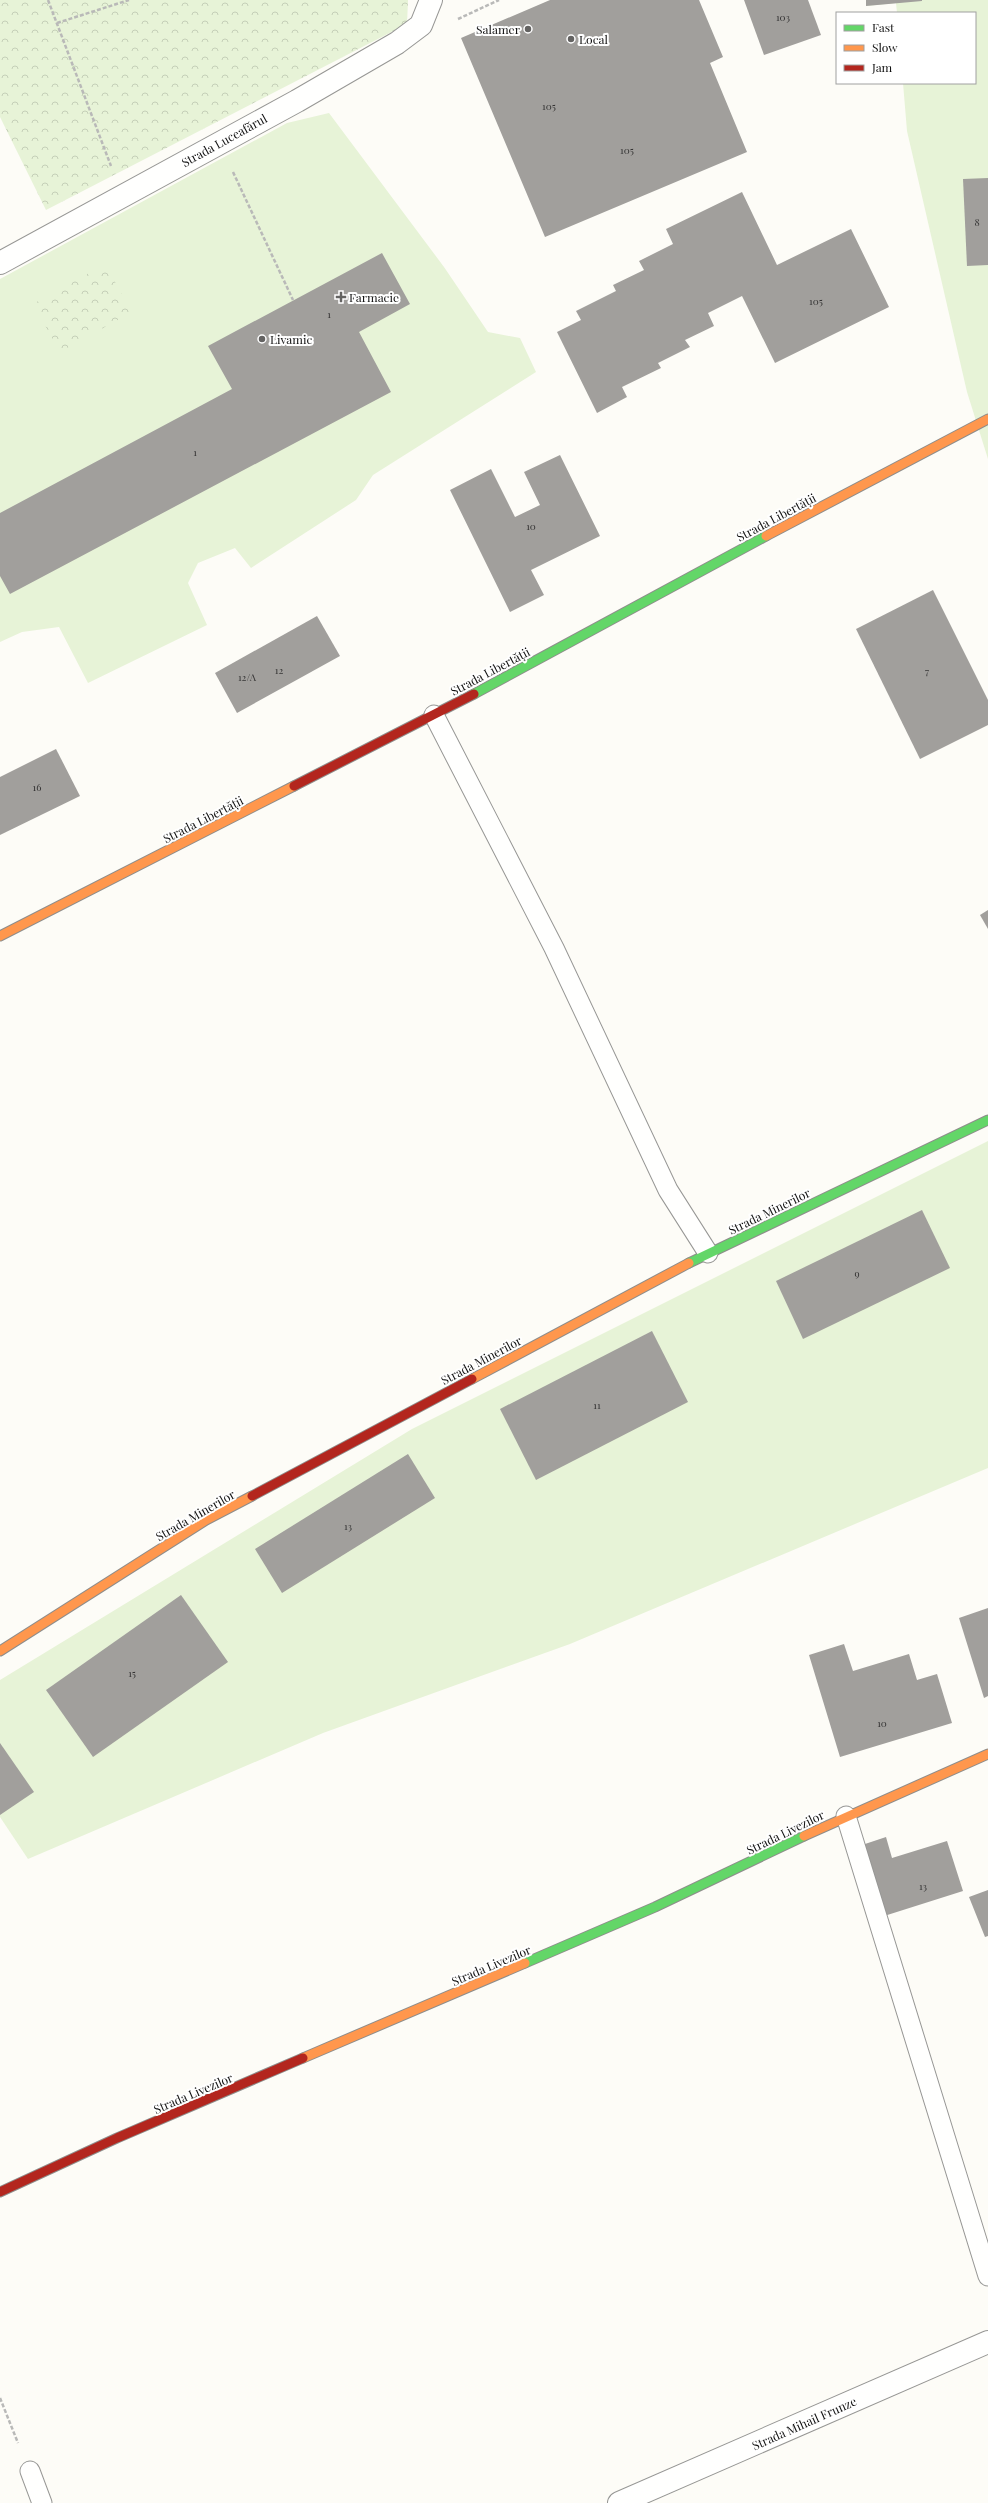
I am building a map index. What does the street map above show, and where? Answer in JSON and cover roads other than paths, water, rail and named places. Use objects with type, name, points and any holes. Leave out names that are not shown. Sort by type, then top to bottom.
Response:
[{"type":"street","name":"Strada Luceafărul","points":[[0,262],[220,143],[397,43],[421,25],[431,0]]},
{"type":"street","name":"Strada Libertății","points":[[0,936],[434,715],[798,519],[988,419]]},
{"type":"street","name":"Strada Minerilor","points":[[0,1651],[206,1520],[708,1253],[988,1120]]},
{"type":"street","name":"Strada Livezilor","points":[[0,2192],[117,2138],[655,1907],[846,1816],[988,1754]]},
{"type":"street","name":"Strada Mihail Frunze","points":[[619,2503],[988,2342]]},
{"type":"lane","points":[[434,715],[554,948],[668,1190],[708,1253]]},
{"type":"lane","points":[[846,1816],[988,2276]]},
{"type":"lane","points":[[30,2471],[42,2503]]},
{"type":"place","name":"Salamer","points":[[528,29]]},
{"type":"place","name":"Local","points":[[571,39]]},
{"type":"place","name":"Farmacie","points":[[341,297]]},
{"type":"place","name":"Livamic","points":[[262,339]]}]
